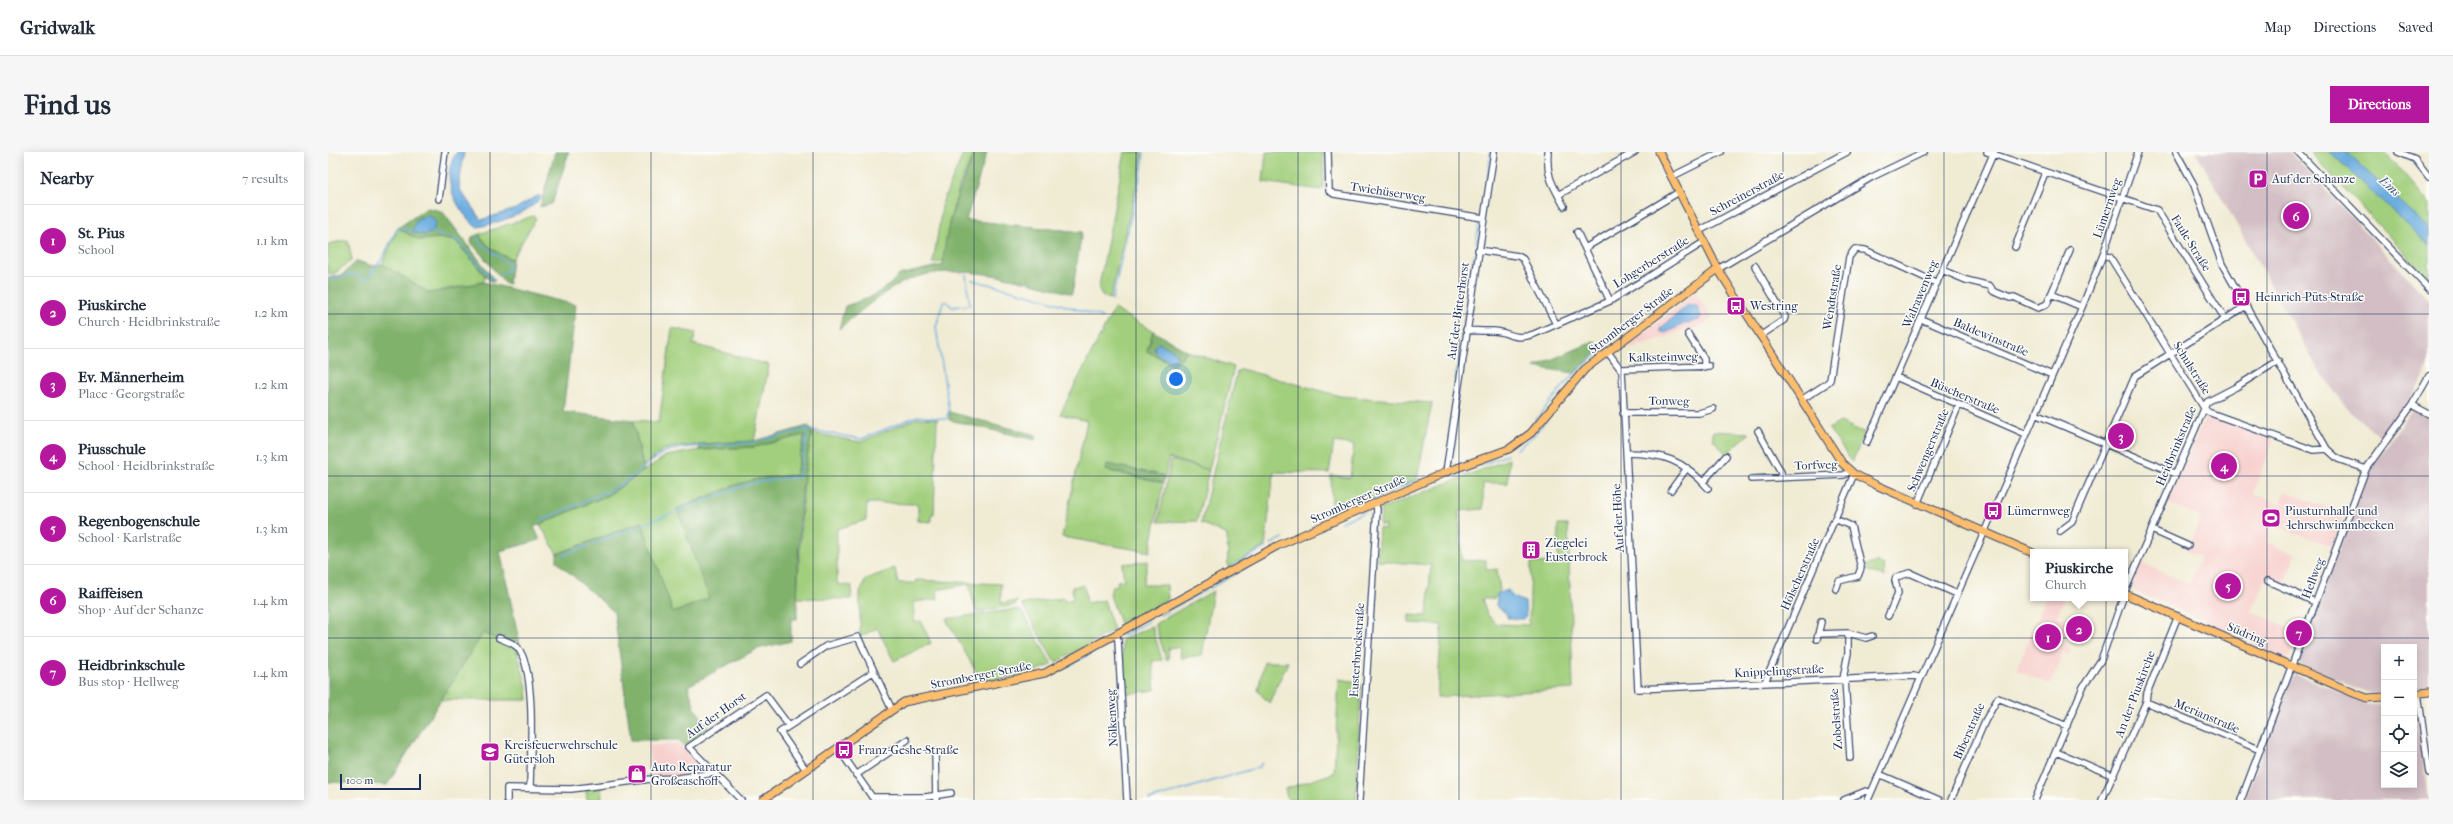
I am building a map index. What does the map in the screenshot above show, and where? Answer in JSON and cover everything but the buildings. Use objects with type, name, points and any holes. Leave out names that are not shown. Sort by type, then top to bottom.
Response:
[{"type":"main road","points":[[1659,152],[1718,269],[1838,458],[1852,472],[1918,504],[2030,552]]},
{"type":"main road","name":"Stromberger Straße","points":[[763,800],[904,702],[917,698],[1029,678],[1045,673],[1270,549],[1446,472],[1495,456],[1520,442],[1531,433],[1571,383],[1607,351],[1718,269]]},
{"type":"main road","name":"Südring","points":[[2128,593],[2367,698],[2381,698]]},
{"type":"main road","points":[[2417,693],[2429,692]]},
{"type":"street","points":[[439,199],[445,152]]},
{"type":"street","name":"Twiehüserweg","points":[[1328,152],[1328,184],[1329,191],[1334,194],[1484,218]]},
{"type":"street","name":"Auf der Bitterhorst","points":[[1446,472],[1478,250],[1494,152]]},
{"type":"street","points":[[1548,152],[1548,174],[1552,188],[1564,206]]},
{"type":"street","points":[[1558,195],[1635,152]]},
{"type":"street","points":[[1671,177],[1721,152]]},
{"type":"street","name":"Schreinerstraße","points":[[1699,231],[1847,152]]},
{"type":"street","name":"Stromberger Straße","points":[[1718,269],[1872,177],[1924,152]]},
{"type":"street","points":[[1987,152],[1994,153],[2046,173],[2122,199]]},
{"type":"street","points":[[2176,152],[2194,185],[2222,264],[2278,361],[2326,449],[2338,459],[2366,469]]},
{"type":"street","points":[[2298,152],[2429,290]]},
{"type":"street","points":[[2398,152],[2412,154],[2429,177]]},
{"type":"street","name":"Walrawenweg","points":[[1867,442],[1994,153]]},
{"type":"street","name":"Lümernweg","points":[[1868,800],[2082,307],[2103,255],[2136,153]]},
{"type":"street","points":[[2015,247],[2046,173]]},
{"type":"street","points":[[1585,248],[1679,192]]},
{"type":"street","name":"Faule Straße","points":[[2122,199],[2157,210],[2225,319]]},
{"type":"street","name":"Lohgerberstraße","points":[[1577,232],[1610,301]]},
{"type":"street","name":"Lohgerberstraße","points":[[1466,330],[1486,333],[1491,331],[1521,337],[1610,301],[1704,242]]},
{"type":"street","name":"Wendtstraße","points":[[1801,400],[1830,380],[1849,257],[1855,249],[1865,250],[1937,283]]},
{"type":"street","points":[[1478,250],[1518,256],[1523,259],[1556,324]]},
{"type":"street","points":[[1942,270],[1966,280],[1990,286],[2004,296],[2014,297],[2038,308],[2047,304],[2070,250]]},
{"type":"street","name":"Schulstraße","points":[[2103,255],[2110,257],[2204,408],[2208,412],[2313,450],[2326,449]]},
{"type":"street","points":[[1755,266],[1785,317],[1784,320],[1760,336]]},
{"type":"street","points":[[2051,294],[2082,307]]},
{"type":"street","points":[[2060,531],[2072,522],[2136,376],[2246,306]]},
{"type":"street","name":"Baldewinstraße","points":[[1921,319],[2052,375]]},
{"type":"street","name":"Kalksteinweg","points":[[1622,369],[1707,367],[1704,359],[1688,334]]},
{"type":"street","points":[[1607,351],[1622,369]]},
{"type":"street","name":"Heidbrinkstraße","points":[[2128,585],[2207,402],[2236,387],[2278,361]]},
{"type":"street","name":"Auf der Höhe","points":[[1622,369],[1623,413],[1638,688]]},
{"type":"street","name":"Hellweg","points":[[2241,800],[2366,469],[2412,405],[2429,376]]},
{"type":"street","name":"Büscherstraße","points":[[1896,377],[2026,434]]},
{"type":"street","name":"Schwengerstraße","points":[[1918,504],[1959,405]]},
{"type":"street","points":[[2412,405],[2429,414]]},
{"type":"street","name":"Tonweg","points":[[1623,413],[1698,413],[1713,409]]},
{"type":"street","points":[[2035,414],[2176,474]]},
{"type":"street","name":"Torfweg","points":[[1758,431],[1781,472],[1781,477]]},
{"type":"street","points":[[1626,453],[1659,455],[1687,468],[1708,488]]},
{"type":"street","points":[[1703,482],[1726,456]]},
{"type":"street","points":[[1671,490],[1687,468]]},
{"type":"street","name":"Torfweg","points":[[1751,479],[1844,475],[1852,472]]},
{"type":"street","name":"Hölscherstraße","points":[[1765,682],[1835,519],[1852,472]]},
{"type":"street","name":"Eusterbrockstraße","points":[[1360,800],[1377,509],[1375,503]]},
{"type":"street","points":[[1835,519],[1851,526],[1861,568],[1858,576],[1839,581],[1836,589]]},
{"type":"street","points":[[2152,530],[2188,546]]},
{"type":"street","points":[[1888,616],[1898,593],[1895,580],[1896,577],[1910,573],[1957,594]]},
{"type":"street","points":[[2268,581],[2315,602]]},
{"type":"street","points":[[2035,800],[2083,687],[2101,660],[2122,601]]},
{"type":"street","name":"An der Piuskirche","points":[[2102,800],[2146,702],[2147,693],[2178,616]]},
{"type":"street","points":[[1821,622],[1818,636],[1848,633],[1866,638],[1872,636]]},
{"type":"street","name":"Zobelstraße","points":[[1848,633],[1848,653],[1843,672],[1850,758]]},
{"type":"street","name":"Nölkenweg","points":[[1116,635],[1118,640],[1128,800]]},
{"type":"street","points":[[800,664],[826,646],[858,637],[892,710]]},
{"type":"street","points":[[499,638],[517,646],[521,654],[530,686],[530,789]]},
{"type":"street","points":[[806,770],[780,732],[873,672]]},
{"type":"street","name":"Knippelingstraße","points":[[1638,688],[1914,676],[1921,678]]},
{"type":"street","name":"Auf der Horst","points":[[741,800],[689,747],[762,696],[769,697],[789,726]]},
{"type":"street","name":"Biberstraße","points":[[1950,800],[1985,721],[1998,698],[2067,726]]},
{"type":"street","points":[[2417,699],[2429,773]]},
{"type":"street","name":"Merianstraße","points":[[2146,702],[2260,750]]},
{"type":"street","points":[[856,775],[907,740]]},
{"type":"street","points":[[838,748],[872,797],[936,798],[951,793]]},
{"type":"street","points":[[935,752],[936,798]]},
{"type":"street","points":[[2056,752],[2114,776]]},
{"type":"street","points":[[508,800],[508,788],[571,789],[686,777],[708,774],[712,771]]},
{"type":"street","points":[[1879,774],[1939,800]]},
{"type":"street","points":[[1844,800],[1866,791],[1871,793]]},
{"type":"shaded area","points":[[2196,152],[2290,152],[2429,300],[2429,366],[2414,393],[2381,438],[2347,408],[2319,371]]},
{"type":"shaded area","points":[[1694,291],[1712,319],[1694,329],[1688,328],[1664,338],[1622,350],[1679,306]]},
{"type":"shaded area","points":[[2416,409],[2429,417],[2429,687],[2417,689],[2417,644],[2381,644],[2381,693],[2369,693],[2299,664],[2297,659],[2368,474],[2412,410]]},
{"type":"shaded area","points":[[2206,414],[2274,439],[2253,494],[2281,504],[2285,492],[2344,514],[2332,546],[2272,525],[2266,542],[2296,554],[2284,583],[2267,576],[2251,611],[2300,632],[2290,656],[2287,658],[2250,642],[2245,637],[2134,591],[2132,587],[2141,563],[2189,584],[2201,557],[2187,551],[2201,517],[2168,503]]},
{"type":"shaded area","points":[[2045,601],[2063,601],[2057,616],[2071,622],[2065,641],[2071,650],[2068,656],[2063,654],[2050,684],[2016,670]]},
{"type":"shaded area","points":[[2296,674],[2366,704],[2381,705],[2381,788],[2417,788],[2417,710],[2429,800],[2245,800],[2292,676]]},
{"type":"shaded area","points":[[679,743],[707,771],[678,776],[655,776],[652,774],[648,746]]},
{"type":"green space","points":[[555,152],[569,152],[552,204],[540,207]]},
{"type":"green space","points":[[964,152],[975,152],[960,185],[950,219],[943,262],[933,263],[943,201]]},
{"type":"green space","points":[[975,152],[987,152],[966,220],[1082,232],[1072,294],[992,275],[970,272],[929,274],[911,279],[892,288],[839,329],[845,306],[869,298],[889,285],[899,275],[943,265],[944,250],[950,221]]},
{"type":"green space","points":[[1125,152],[1142,152],[1140,170],[1110,299],[1102,296],[1099,290]]},
{"type":"green space","points":[[1266,152],[1323,152],[1323,188],[1321,190],[1263,182]]},
{"type":"green space","points":[[2310,152],[2384,152],[2429,202],[2429,279]]},
{"type":"green space","points":[[427,208],[442,211],[495,281],[490,281],[456,241],[438,238],[419,240],[398,228]]},
{"type":"green space","points":[[533,216],[536,218],[512,259],[493,250],[479,234]]},
{"type":"green space","points":[[398,228],[419,240],[438,238],[456,241],[486,277],[483,282],[430,293],[382,264]]},
{"type":"green space","points":[[479,234],[493,250],[512,259],[509,284],[505,283],[471,242],[472,237]]},
{"type":"green space","points":[[348,240],[352,260],[335,273],[328,274],[328,244]]},
{"type":"green space","points":[[357,261],[373,266],[382,264],[430,293],[483,282],[576,305],[563,412],[633,420],[644,471],[608,495],[534,527],[540,540],[500,551],[519,640],[519,654],[516,648],[483,633],[387,785],[328,782],[328,278],[342,275]]},
{"type":"green space","points":[[1114,309],[1153,331],[1147,351],[1181,359],[1187,351],[1234,367],[1209,470],[1169,458],[1165,476],[1107,464],[1106,470],[1163,483],[1150,552],[1062,537],[1087,421],[1060,414]]},
{"type":"green space","points":[[672,328],[696,333],[693,344],[769,365],[754,441],[674,447],[663,450],[643,466],[633,420],[659,422]]},
{"type":"green space","points":[[1153,331],[1187,351],[1173,365],[1147,351]]},
{"type":"green space","points":[[1595,341],[1600,351],[1574,373],[1534,367]]},
{"type":"green space","points":[[1241,369],[1340,396],[1432,403],[1417,479],[1332,515],[1331,475],[1350,478],[1354,445],[1334,442],[1329,473],[1274,472],[1265,546],[1228,568],[1227,535],[1201,523],[1237,372]]},
{"type":"green space","points":[[949,412],[1036,435],[1035,440],[949,420]]},
{"type":"green space","points":[[917,418],[937,419],[934,514],[931,514],[931,522],[918,521],[918,504],[867,503],[866,520],[837,529],[837,584],[852,586],[851,599],[797,598],[804,474],[809,440],[813,433],[860,442]]},
{"type":"green space","points":[[1840,422],[1865,433],[1852,462],[1829,429]]},
{"type":"green space","points":[[808,426],[813,430],[804,476],[800,523],[797,619],[791,619],[791,641],[757,649],[688,686],[695,708],[709,729],[685,747],[679,740],[631,740],[614,612],[557,562],[557,554],[642,522],[673,613],[709,598],[677,509],[738,484],[757,479],[796,475],[805,435],[754,447],[699,450],[700,444],[754,441]]},
{"type":"green space","points":[[1713,431],[1750,433],[1726,454],[1713,439]]},
{"type":"green space","points":[[805,434],[796,475],[757,479],[710,598],[673,613],[641,523],[557,554],[540,524],[608,495],[666,456],[699,450],[754,447]]},
{"type":"green space","points":[[1509,459],[1508,483],[1483,483],[1483,509],[1459,511],[1462,561],[1486,560],[1486,570],[1497,569],[1500,591],[1493,599],[1482,599],[1487,614],[1496,624],[1529,625],[1531,563],[1558,562],[1558,525],[1568,525],[1573,689],[1437,697],[1442,625],[1409,623],[1409,615],[1427,616],[1431,565],[1377,561],[1379,528],[1385,529],[1385,526],[1380,525],[1381,509]]},
{"type":"green space","points":[[1171,460],[1209,470],[1197,521],[1158,522]]},
{"type":"green space","points":[[1107,464],[1165,476],[1163,483],[1106,470]]},
{"type":"green space","points":[[1148,561],[1143,585],[1167,585],[1168,599],[1121,626],[1110,595],[1112,586],[1118,585],[1117,581],[1124,580],[1122,564]]},
{"type":"green space","points":[[1878,562],[1884,565],[1885,577],[1864,569],[1863,566]]},
{"type":"green space","points":[[895,568],[898,583],[915,583],[916,580],[1001,584],[1001,603],[1017,601],[1015,605],[976,612],[969,584],[937,590],[938,599],[914,602],[914,622],[921,621],[931,643],[894,661],[877,628],[860,637],[860,592],[866,579]]},
{"type":"green space","points":[[1084,585],[1087,603],[1104,600],[1114,630],[1057,662],[1054,661],[1022,604],[1063,598],[1065,601],[1073,599],[1072,587]]},
{"type":"green space","points":[[1213,591],[1202,655],[1181,658],[1179,647],[1168,648],[1169,659],[1166,659],[1155,624]]},
{"type":"green space","points":[[1017,609],[1022,611],[1052,665],[1027,674],[982,682],[946,619]]},
{"type":"green space","points":[[1152,626],[1162,660],[1152,661],[1155,690],[1124,694],[1122,640]]},
{"type":"green space","points":[[483,633],[516,648],[527,687],[528,700],[441,700]]},
{"type":"green space","points":[[1264,662],[1288,662],[1269,703],[1258,691]]},
{"type":"green space","points":[[1339,679],[1358,682],[1361,685],[1356,800],[1288,800],[1285,789],[1334,773]]},
{"type":"green space","points":[[601,787],[602,800],[587,800],[586,789]]},
{"type":"water","points":[[457,152],[464,152],[459,188],[481,220],[515,209],[537,196],[541,196],[531,207],[512,217],[492,224],[476,227],[462,212],[452,192],[449,172]]},
{"type":"water","points":[[2330,152],[2346,152],[2429,229],[2429,245]]},
{"type":"water","points":[[428,216],[433,218],[436,224],[432,232],[425,235],[412,232],[417,219]]},
{"type":"water","points":[[1688,305],[1697,306],[1701,317],[1699,320],[1686,323],[1665,333],[1660,331],[1660,329]]},
{"type":"water","points":[[1158,343],[1175,351],[1177,357],[1173,360],[1164,358],[1157,354],[1154,348]]},
{"type":"water","points":[[1508,590],[1513,597],[1525,602],[1526,616],[1523,619],[1508,619],[1506,613],[1496,606],[1497,594]]},
{"type":"waterway","points":[[1112,300],[1142,169],[1144,152]]},
{"type":"waterway","points":[[1486,187],[1491,152]]},
{"type":"waterway","points":[[1482,211],[1484,199]]},
{"type":"waterway","points":[[1476,243],[1479,223]]},
{"type":"waterway","points":[[328,280],[353,274],[366,280],[382,259],[397,229],[403,228],[412,232]]},
{"type":"waterway","points":[[432,232],[457,240],[493,280]]},
{"type":"waterway","points":[[477,236],[480,243],[509,264],[508,270],[500,276]]},
{"type":"waterway","points":[[1468,292],[1474,255]]},
{"type":"waterway","points":[[540,521],[608,491],[625,482],[664,452],[679,448],[753,442],[806,429],[861,439],[917,416],[946,419],[949,411],[936,327],[943,302],[947,302],[952,307],[970,305],[966,274]]},
{"type":"waterway","points":[[972,280],[1027,294],[1102,317]]},
{"type":"waterway","points":[[1461,340],[1467,302]]},
{"type":"waterway","points":[[1455,381],[1460,350]]},
{"type":"waterway","points":[[1518,438],[1528,430],[1568,380],[1600,351]]},
{"type":"waterway","points":[[1452,400],[1454,388]]},
{"type":"waterway","points":[[1517,449],[1533,436],[1547,419]]},
{"type":"waterway","points":[[564,555],[740,487],[757,482],[799,477],[808,430]]},
{"type":"waterway","points":[[1501,448],[1515,440]]},
{"type":"waterway","points":[[1450,476],[1507,455]]},
{"type":"waterway","points":[[1452,466],[1462,463]]},
{"type":"waterway","points":[[1327,519],[1419,479]]},
{"type":"waterway","points":[[1383,504],[1441,479]]},
{"type":"waterway","points":[[1341,522],[1372,509]]},
{"type":"waterway","points":[[1372,538],[1373,515]]},
{"type":"waterway","points":[[1271,544],[1283,538]]},
{"type":"waterway","points":[[1285,546],[1303,538]]},
{"type":"waterway","points":[[1232,566],[1266,547]]},
{"type":"waterway","points":[[1210,588],[1281,548]]},
{"type":"waterway","points":[[1160,615],[1206,590]]},
{"type":"waterway","points":[[1136,619],[1167,602]]},
{"type":"waterway","points":[[1765,674],[1793,609]]},
{"type":"waterway","points":[[1122,636],[1149,621]]},
{"type":"waterway","points":[[1012,685],[1052,675],[1114,641]]},
{"type":"waterway","points":[[1149,800],[1259,767],[1262,763]]},
{"type":"place","name":"Auf der Schanze","points":[[2258,179]]},
{"type":"place","name":"Raiffeisen","points":[[2296,216]]},
{"type":"place","name":"Heinrich-Püts-Straße","points":[[2241,297]]},
{"type":"place","name":"Westring","points":[[1736,306]]},
{"type":"place","name":"Ev. Männerheim","points":[[2121,436]]},
{"type":"place","name":"Piusschule","points":[[2224,466]]},
{"type":"place","name":"Lümernweg","points":[[1993,511]]},
{"type":"place","name":"Piusturnhalle und -lehrschwimmbecken","points":[[2271,518]]},
{"type":"place","name":"Ziegelei Eusterbrock","points":[[1531,550]]},
{"type":"place","name":"Regenbogenschule","points":[[2228,586]]},
{"type":"place","name":"Piuskirche","points":[[2079,629]]},
{"type":"place","name":"Heidbrinkschule","points":[[2299,633]]},
{"type":"place","name":"St. Pius","points":[[2048,637]]},
{"type":"place","name":"Franz-Geshe-Straße","points":[[844,750]]},
{"type":"place","name":"Kreisfeuerwehrschule Gütersloh","points":[[490,752]]},
{"type":"place","name":"Auto Reparatur Großeaschoff","points":[[637,774]]},
{"type":"water label","name":"Ems","points":[[2390,186]]}]
